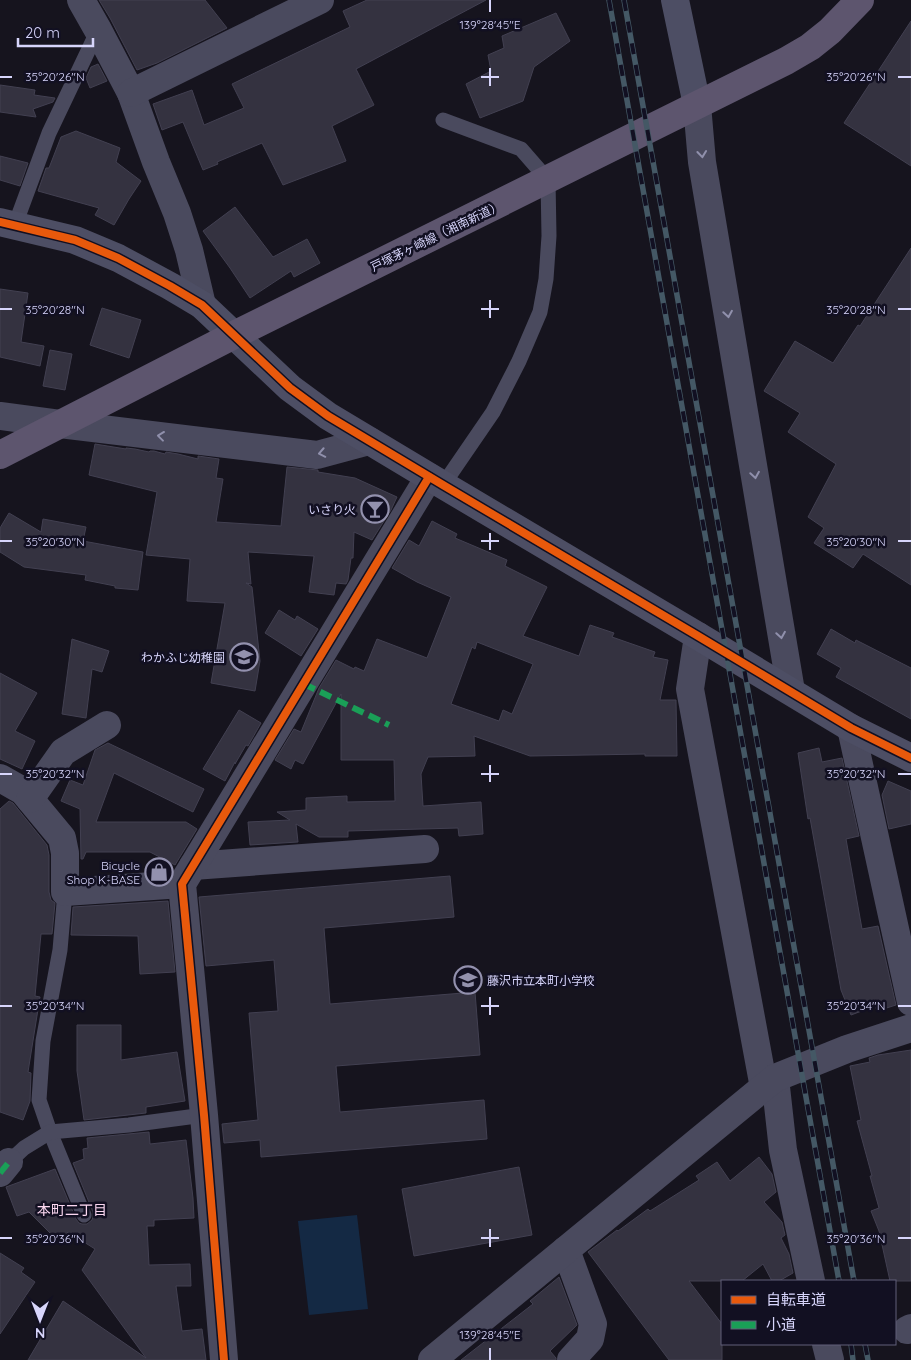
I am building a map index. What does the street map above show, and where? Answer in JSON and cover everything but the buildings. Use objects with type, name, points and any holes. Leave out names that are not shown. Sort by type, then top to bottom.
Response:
[{"type":"main road","name":"戸塚茅ヶ崎線（湘南新道）","points":[[0,455],[234,335],[786,61],[810,47],[830,32],[860,0]]},
{"type":"street","points":[[81,0],[131,93],[156,162],[177,212],[189,250],[202,305]]},
{"type":"street","points":[[131,93],[320,0]]},
{"type":"street","points":[[675,0],[697,106],[702,162],[791,691]]},
{"type":"street","points":[[5,226],[75,240],[118,258],[170,286],[202,305],[290,388],[328,416],[851,728],[911,758]]},
{"type":"street","points":[[0,416],[317,455],[369,441]]},
{"type":"street","points":[[224,1360],[187,875],[436,481]]},
{"type":"street","points":[[698,636],[690,689],[769,1083],[812,1280]]},
{"type":"street","points":[[30,800],[63,752],[107,725]]},
{"type":"street","points":[[851,728],[911,1002]]},
{"type":"street","points":[[0,778],[23,791],[62,838],[65,853],[65,892],[187,875],[425,849]]},
{"type":"street","points":[[432,1360],[769,1083],[847,1050],[911,1028]]},
{"type":"street","points":[[566,1250],[593,1324],[590,1339],[571,1360]]},
{"type":"street","points":[[826,1345],[830,1360]]},
{"type":"lane","points":[[5,226],[98,30]]},
{"type":"lane","points":[[436,481],[493,412],[519,360],[540,312],[546,279],[550,236],[548,180],[521,149],[443,120]]},
{"type":"lane","points":[[65,892],[60,950],[43,1041],[39,1100],[84,1215]]},
{"type":"lane","points":[[4,1167],[24,1148],[50,1132],[130,1125],[204,1115]]},
{"type":"water","points":[[357,1215],[368,1309],[309,1315],[298,1221]]},
{"type":"railway","points":[[609,0],[839,1280]]},
{"type":"railway","points":[[624,0],[854,1280]]},
{"type":"railway","points":[[851,1345],[853,1360]]},
{"type":"railway","points":[[865,1345],[868,1360]]},
{"type":"marked path","points":[[304,684],[389,725]]},
{"type":"marked path","points":[[0,1173],[9,1162]]},
{"type":"cycle path","points":[[0,222],[75,240],[118,258],[170,286],[202,305],[290,388],[328,416],[851,728],[911,758]]},
{"type":"cycle path","points":[[224,1360],[204,1115],[182,884],[429,477]]},
{"type":"place","name":"いさり火","points":[[375,509]]},
{"type":"place","name":"わかふじ幼稚園","points":[[244,657]]},
{"type":"place","name":"Bicycle Shop K-BASE","points":[[159,872]]},
{"type":"place","name":"藤沢市立本町小学校","points":[[468,980]]},
{"type":"district","name":"本町二丁目","points":[[72,1210]]}]
